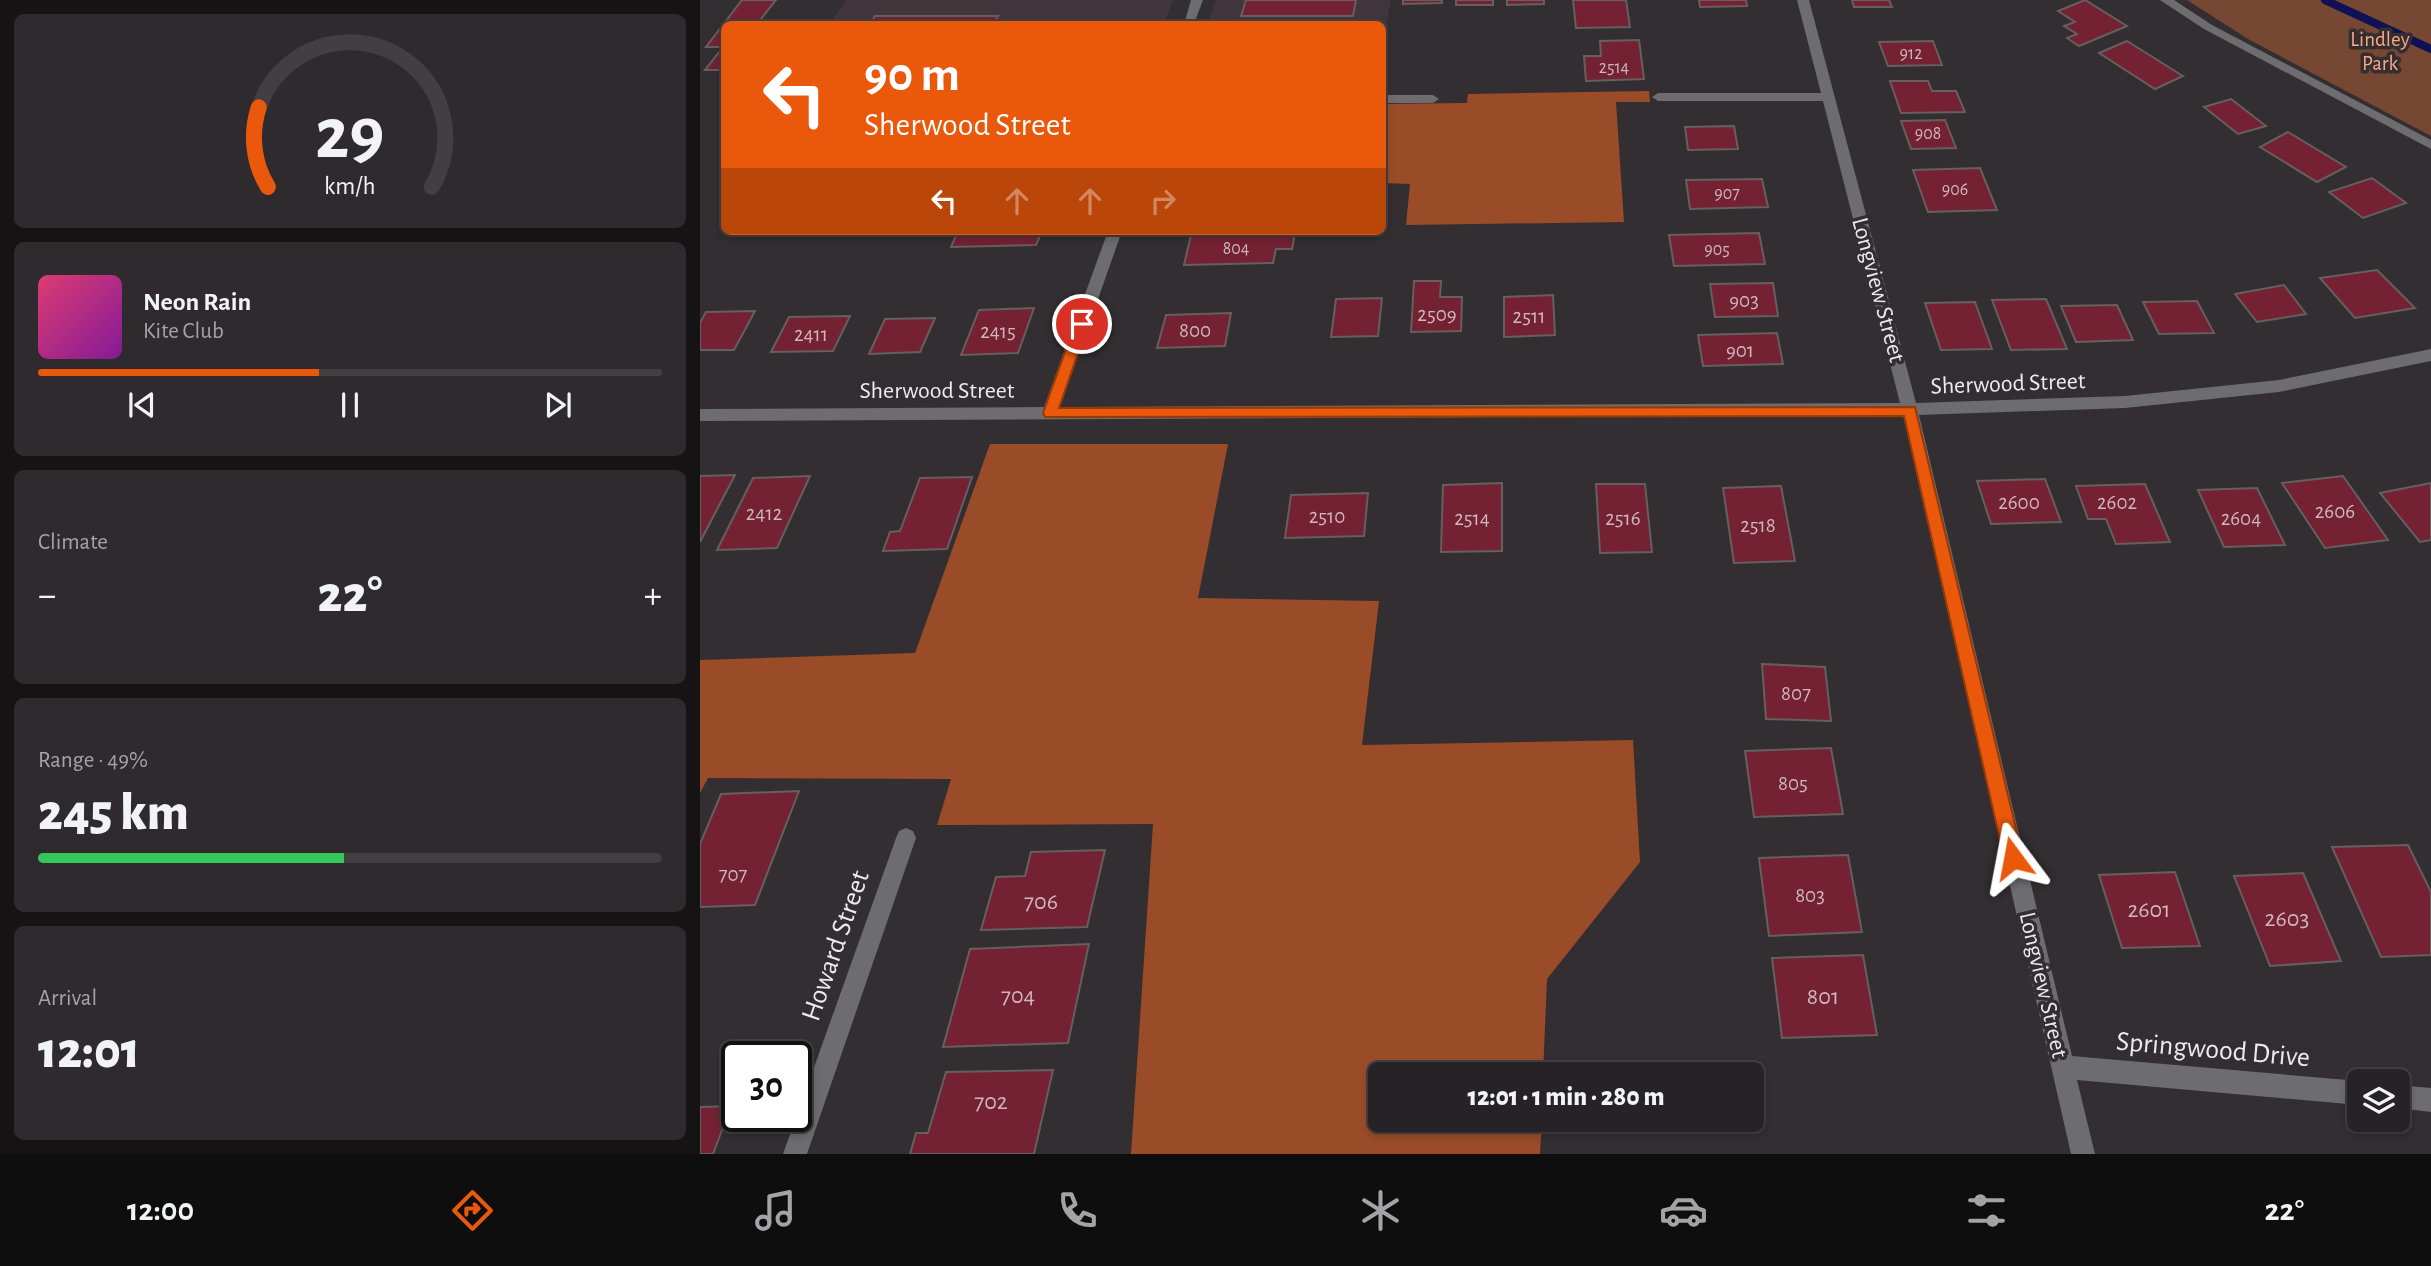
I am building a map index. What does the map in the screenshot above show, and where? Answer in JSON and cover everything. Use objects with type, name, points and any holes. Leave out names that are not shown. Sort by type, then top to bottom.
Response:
[{"type":"street","points":[[1190,21],[1197,0]]},
{"type":"street","name":"Longview Street","points":[[1802,0],[1910,411],[2083,1154]]},
{"type":"street","points":[[2166,0],[2208,27],[2431,145]]},
{"type":"street","points":[[1658,97],[1828,97]]},
{"type":"street","points":[[1386,99],[1433,99]]},
{"type":"street","points":[[1050,413],[1114,235]]},
{"type":"street","name":"Sherwood Street","points":[[700,415],[1910,411],[2125,402],[2279,386],[2431,355]]},
{"type":"street","name":"Howard Street","points":[[794,1154],[906,838]]},
{"type":"street","name":"Springwood Drive","points":[[2062,1067],[2347,1092]]},
{"type":"street","points":[[2410,1098],[2431,1100]]},
{"type":"shaded area","points":[[846,0],[1173,0],[1165,21],[831,21]]},
{"type":"shaded area","points":[[1216,0],[1391,0],[1386,26],[1386,21],[1208,21]]},
{"type":"shaded area","points":[[1649,91],[1650,102],[1616,102],[1624,222],[1406,225],[1410,184],[1386,183],[1386,104],[1467,103],[1468,94]]},
{"type":"shaded area","points":[[990,444],[1228,444],[1198,598],[1379,601],[1362,745],[1633,740],[1640,862],[1547,979],[1544,1062],[1368,1062],[1368,1132],[1541,1132],[1540,1154],[1131,1154],[1153,824],[937,825],[951,779],[708,778],[700,793],[700,660],[915,653]]},
{"type":"green space","name":"Lindley Park","points":[[2187,0],[2431,0],[2431,136],[2248,39]]},
{"type":"building","points":[[742,0],[776,0],[759,21],[726,21]]},
{"type":"building","points":[[1246,0],[1356,0],[1353,16],[1241,16]]},
{"type":"building","points":[[1403,0],[1442,0],[1442,3],[1403,4]]},
{"type":"building","points":[[1456,0],[1493,0],[1493,5],[1456,5]]},
{"type":"building","points":[[1507,0],[1544,0],[1544,4],[1507,5]]},
{"type":"building","points":[[1573,0],[1626,0],[1630,27],[1576,28]]},
{"type":"building","points":[[1699,0],[1746,0],[1747,6],[1700,7]]},
{"type":"building","points":[[1852,0],[1889,0],[1892,7],[1854,7]]},
{"type":"building","points":[[2085,0],[2127,26],[2079,46],[2067,38],[2077,34],[2064,26],[2075,22],[2058,11]]},
{"type":"building","points":[[875,16],[998,16],[995,21],[872,21]]},
{"type":"building","points":[[721,27],[721,47],[706,47]]},
{"type":"building","points":[[1639,40],[1644,79],[1586,81],[1584,56],[1601,56],[1600,41]]},
{"type":"building","points":[[1933,41],[1942,65],[1888,66],[1879,42]]},
{"type":"building","points":[[2127,41],[2183,76],[2155,89],[2099,53]]},
{"type":"building","points":[[721,50],[721,70],[705,70]]},
{"type":"building","points":[[1890,81],[1928,81],[1932,91],[1956,91],[1965,112],[1901,113]]},
{"type":"building","points":[[2231,99],[2266,126],[2238,134],[2204,107]]},
{"type":"building","points":[[1945,120],[1956,148],[1911,149],[1901,121]]},
{"type":"building","points":[[1734,126],[1738,149],[1688,150],[1685,127]]},
{"type":"building","points":[[2288,132],[2346,167],[2317,182],[2260,147]]},
{"type":"building","points":[[1980,168],[1997,210],[1928,212],[1913,170]]},
{"type":"building","points":[[2372,178],[2406,203],[2363,218],[2329,192]]},
{"type":"building","points":[[1762,179],[1768,207],[1690,209],[1686,180]]},
{"type":"building","points":[[1759,233],[1765,264],[1674,266],[1669,235]]},
{"type":"building","points":[[956,235],[1040,235],[1036,245],[951,247]]},
{"type":"building","points":[[1191,235],[1295,235],[1292,249],[1276,249],[1273,263],[1184,265]]},
{"type":"building","points":[[2377,270],[2415,308],[2355,318],[2320,278]]},
{"type":"building","points":[[1414,281],[1441,281],[1440,297],[1462,297],[1461,331],[1411,332]]},
{"type":"building","points":[[1773,283],[1778,316],[1715,317],[1710,284]]},
{"type":"building","points":[[2284,285],[2306,314],[2257,322],[2235,294]]},
{"type":"building","points":[[1553,295],[1555,335],[1504,337],[1504,297]]},
{"type":"building","points":[[1382,298],[1378,336],[1331,337],[1336,299]]},
{"type":"building","points":[[2046,299],[2067,349],[2011,350],[1992,300]]},
{"type":"building","points":[[2197,301],[2214,333],[2159,334],[2143,302]]},
{"type":"building","points":[[1975,302],[1992,349],[1941,350],[1925,303]]},
{"type":"building","points":[[2117,305],[2133,340],[2076,342],[2061,306]]},
{"type":"building","points":[[1034,308],[1018,353],[961,355],[979,310]]},
{"type":"building","points":[[755,311],[734,350],[700,350],[700,323],[706,312]]},
{"type":"building","points":[[1231,313],[1225,346],[1157,348],[1166,315]]},
{"type":"building","points":[[850,316],[833,351],[771,352],[789,317]]},
{"type":"building","points":[[935,318],[920,352],[869,354],[885,319]]},
{"type":"building","points":[[1777,333],[1783,364],[1703,366],[1698,335]]},
{"type":"building","points":[[735,475],[700,542],[700,476]]},
{"type":"building","points":[[810,476],[777,548],[717,550],[753,478]]},
{"type":"building","points":[[2343,476],[2388,540],[2325,548],[2282,483]]},
{"type":"building","points":[[972,477],[947,549],[883,551],[890,532],[900,531],[920,478]]},
{"type":"building","points":[[2045,479],[2061,522],[1991,524],[1977,481]]},
{"type":"building","points":[[1502,483],[1502,551],[1441,552],[1443,485]]},
{"type":"building","points":[[2431,483],[2431,540],[2420,542],[2380,493]]},
{"type":"building","points":[[1596,484],[1645,484],[1652,552],[1600,553]]},
{"type":"building","points":[[2145,484],[2170,542],[2116,544],[2106,519],[2088,519],[2076,486]]},
{"type":"building","points":[[1781,486],[1795,561],[1734,563],[1723,488]]},
{"type":"building","points":[[2257,488],[2285,545],[2224,547],[2198,490]]},
{"type":"building","points":[[1368,493],[1364,536],[1285,538],[1291,495]]},
{"type":"building","points":[[1762,664],[1825,667],[1831,721],[1766,719]]},
{"type":"building","points":[[1831,748],[1843,814],[1754,817],[1745,751]]},
{"type":"building","points":[[799,791],[755,905],[700,907],[700,844],[721,794]]},
{"type":"building","points":[[2408,845],[2431,892],[2431,955],[2381,957],[2332,847]]},
{"type":"building","points":[[1105,850],[1087,927],[981,930],[996,877],[1025,876],[1031,852]]},
{"type":"building","points":[[1848,855],[1862,932],[1769,936],[1759,858]]},
{"type":"building","points":[[2175,872],[2200,946],[2122,948],[2099,875]]},
{"type":"building","points":[[2303,873],[2341,961],[2270,966],[2234,876]]},
{"type":"building","points":[[1089,944],[1068,1043],[943,1047],[970,949]]},
{"type":"building","points":[[1863,955],[1877,1035],[1782,1038],[1772,958]]},
{"type":"building","points":[[1053,1070],[1034,1154],[910,1154],[916,1133],[928,1133],[946,1072]]},
{"type":"building","points":[[721,1106],[721,1132],[713,1154],[700,1154],[700,1107]]},
{"type":"waterway","points":[[2325,0],[2431,49]]},
{"type":"route","points":[[1082,324],[1050,413],[1910,411],[2013,858]]}]
